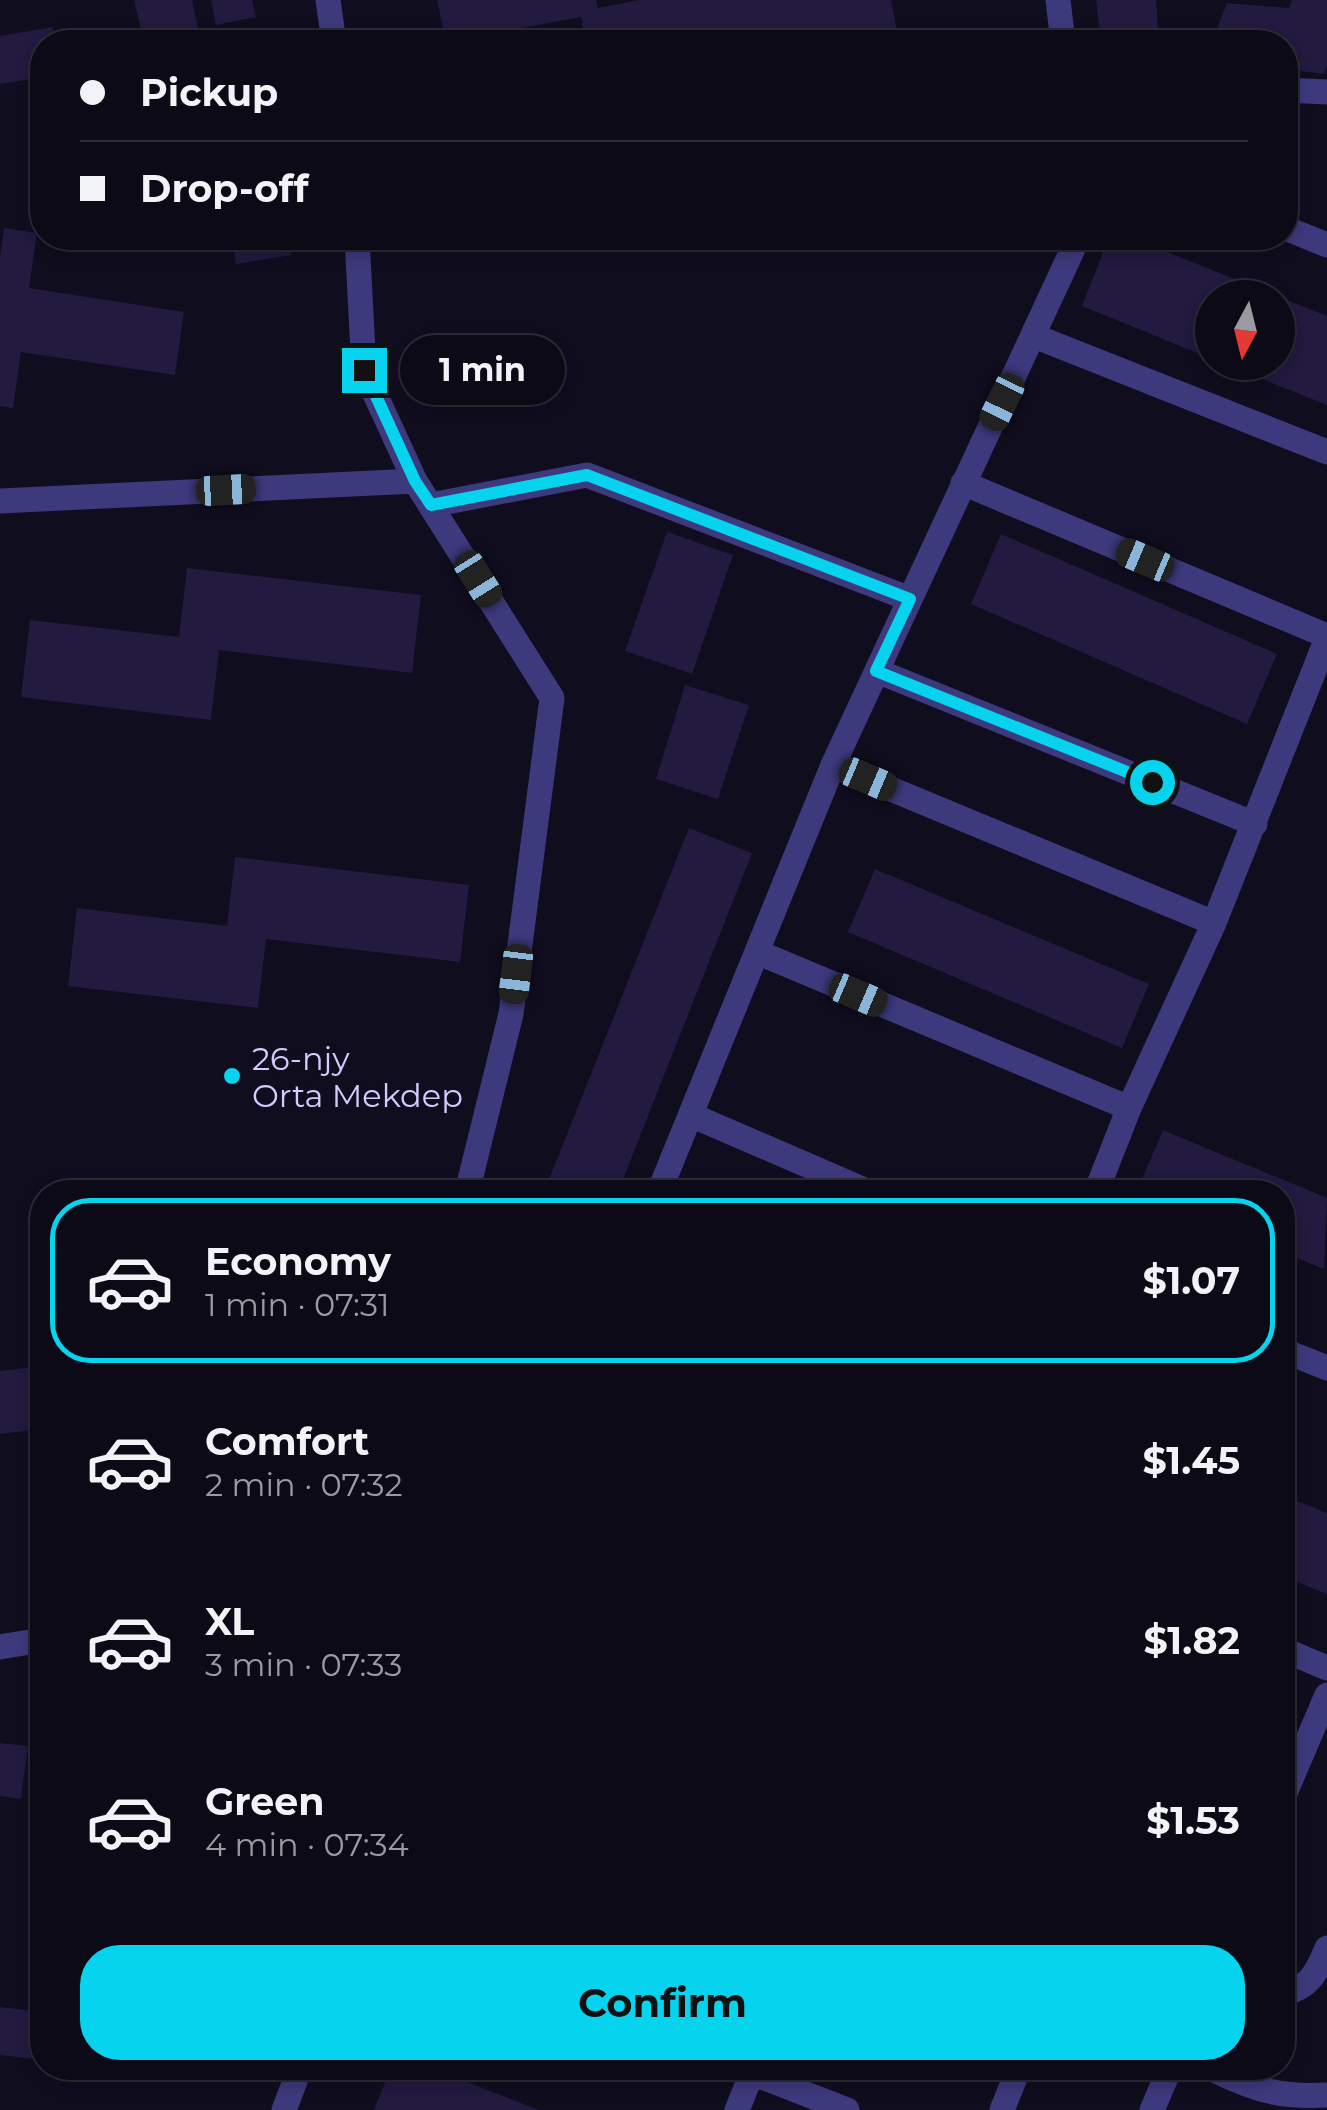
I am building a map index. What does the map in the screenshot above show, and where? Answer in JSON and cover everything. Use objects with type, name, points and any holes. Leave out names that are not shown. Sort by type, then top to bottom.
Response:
[{"type":"street","points":[[328,0],[332,30]]},
{"type":"street","points":[[1058,0],[1061,30]]},
{"type":"street","points":[[1298,91],[1327,92]]},
{"type":"street","points":[[1298,233],[1327,245]]},
{"type":"street","points":[[358,250],[364,370],[415,481],[552,698],[511,1014],[470,1180]]},
{"type":"street","points":[[665,1180],[833,765],[1073,250]]},
{"type":"street","points":[[1034,336],[1327,452]]},
{"type":"street","points":[[431,505],[587,475],[910,599]]},
{"type":"street","points":[[0,500],[415,481]]},
{"type":"street","points":[[963,483],[1327,637],[1255,824],[1101,1180]]},
{"type":"street","points":[[876,671],[1255,824]]},
{"type":"street","points":[[833,765],[1214,922]]},
{"type":"street","points":[[757,952],[1129,1108]]},
{"type":"street","points":[[691,1116],[841,1180]]},
{"type":"street","points":[[1295,1355],[1327,1368]]},
{"type":"street","points":[[0,1648],[30,1642]]},
{"type":"street","points":[[1295,1655],[1327,1668]]},
{"type":"street","points":[[1295,1769],[1327,1694]]},
{"type":"street","points":[[1295,1990],[1306,1986],[1316,1974],[1327,1948]]},
{"type":"street","points":[[284,2110],[295,2080]]},
{"type":"street","points":[[736,2110],[743,2080]]},
{"type":"street","points":[[770,2080],[847,2110]]},
{"type":"street","points":[[1002,2110],[1014,2080]]},
{"type":"street","points":[[1152,2110],[1165,2080]]},
{"type":"street","points":[[1235,2080],[1254,2089],[1302,2096],[1327,2095]]},
{"type":"building","points":[[134,0],[192,0],[198,30],[141,30]]},
{"type":"building","points":[[211,0],[252,0],[256,17],[216,25]]},
{"type":"building","points":[[437,0],[596,0],[598,8],[639,0],[891,0],[897,30],[584,30],[581,17],[511,30],[443,30]]},
{"type":"building","points":[[1096,0],[1156,0],[1158,28],[1164,30],[1100,30]]},
{"type":"building","points":[[1292,0],[1327,0],[1324,74],[1298,71],[1298,30],[1217,30],[1227,3],[1289,8]]},
{"type":"building","points":[[30,31],[30,79],[0,84],[0,36]]},
{"type":"building","points":[[4,228],[30,232],[30,250],[35,250],[29,288],[184,312],[175,375],[21,352],[13,408],[0,406],[0,256]]},
{"type":"building","points":[[234,250],[290,250],[291,255],[236,264]]},
{"type":"building","points":[[1104,250],[1162,250],[1237,280],[1195,280],[1195,352],[1082,306]]},
{"type":"building","points":[[1295,303],[1327,316],[1327,405],[1264,380],[1295,380]]},
{"type":"building","points":[[667,532],[733,555],[692,674],[625,651]]},
{"type":"building","points":[[1001,534],[1277,654],[1247,724],[971,604]]},
{"type":"building","points":[[187,568],[421,595],[412,673],[219,650],[211,720],[21,697],[30,620],[179,637]]},
{"type":"building","points":[[685,685],[749,705],[718,799],[656,779]]},
{"type":"building","points":[[689,828],[752,853],[623,1180],[549,1180]]},
{"type":"building","points":[[235,857],[469,885],[460,962],[266,939],[258,1008],[68,986],[77,908],[227,926]]},
{"type":"building","points":[[875,869],[1149,984],[1122,1048],[848,932]]},
{"type":"building","points":[[1163,1130],[1284,1180],[1142,1180]]},
{"type":"building","points":[[1295,1185],[1327,1198],[1324,1269],[1295,1257]]},
{"type":"building","points":[[30,1367],[30,1430],[0,1434],[0,1371]]},
{"type":"building","points":[[1295,1500],[1327,1513],[1327,1594],[1295,1581]]},
{"type":"building","points":[[0,1743],[28,1746],[21,1799],[0,1796]]},
{"type":"building","points":[[0,2007],[30,2011],[30,2059],[0,2055]]},
{"type":"building","points":[[386,2080],[462,2080],[539,2110],[374,2110]]},
{"type":"place","name":"26-njy Orta Mekdep","points":[[232,1076]]},
{"type":"route","points":[[364,370],[415,481],[431,505],[587,475],[910,599],[876,671],[1152,782]]}]
